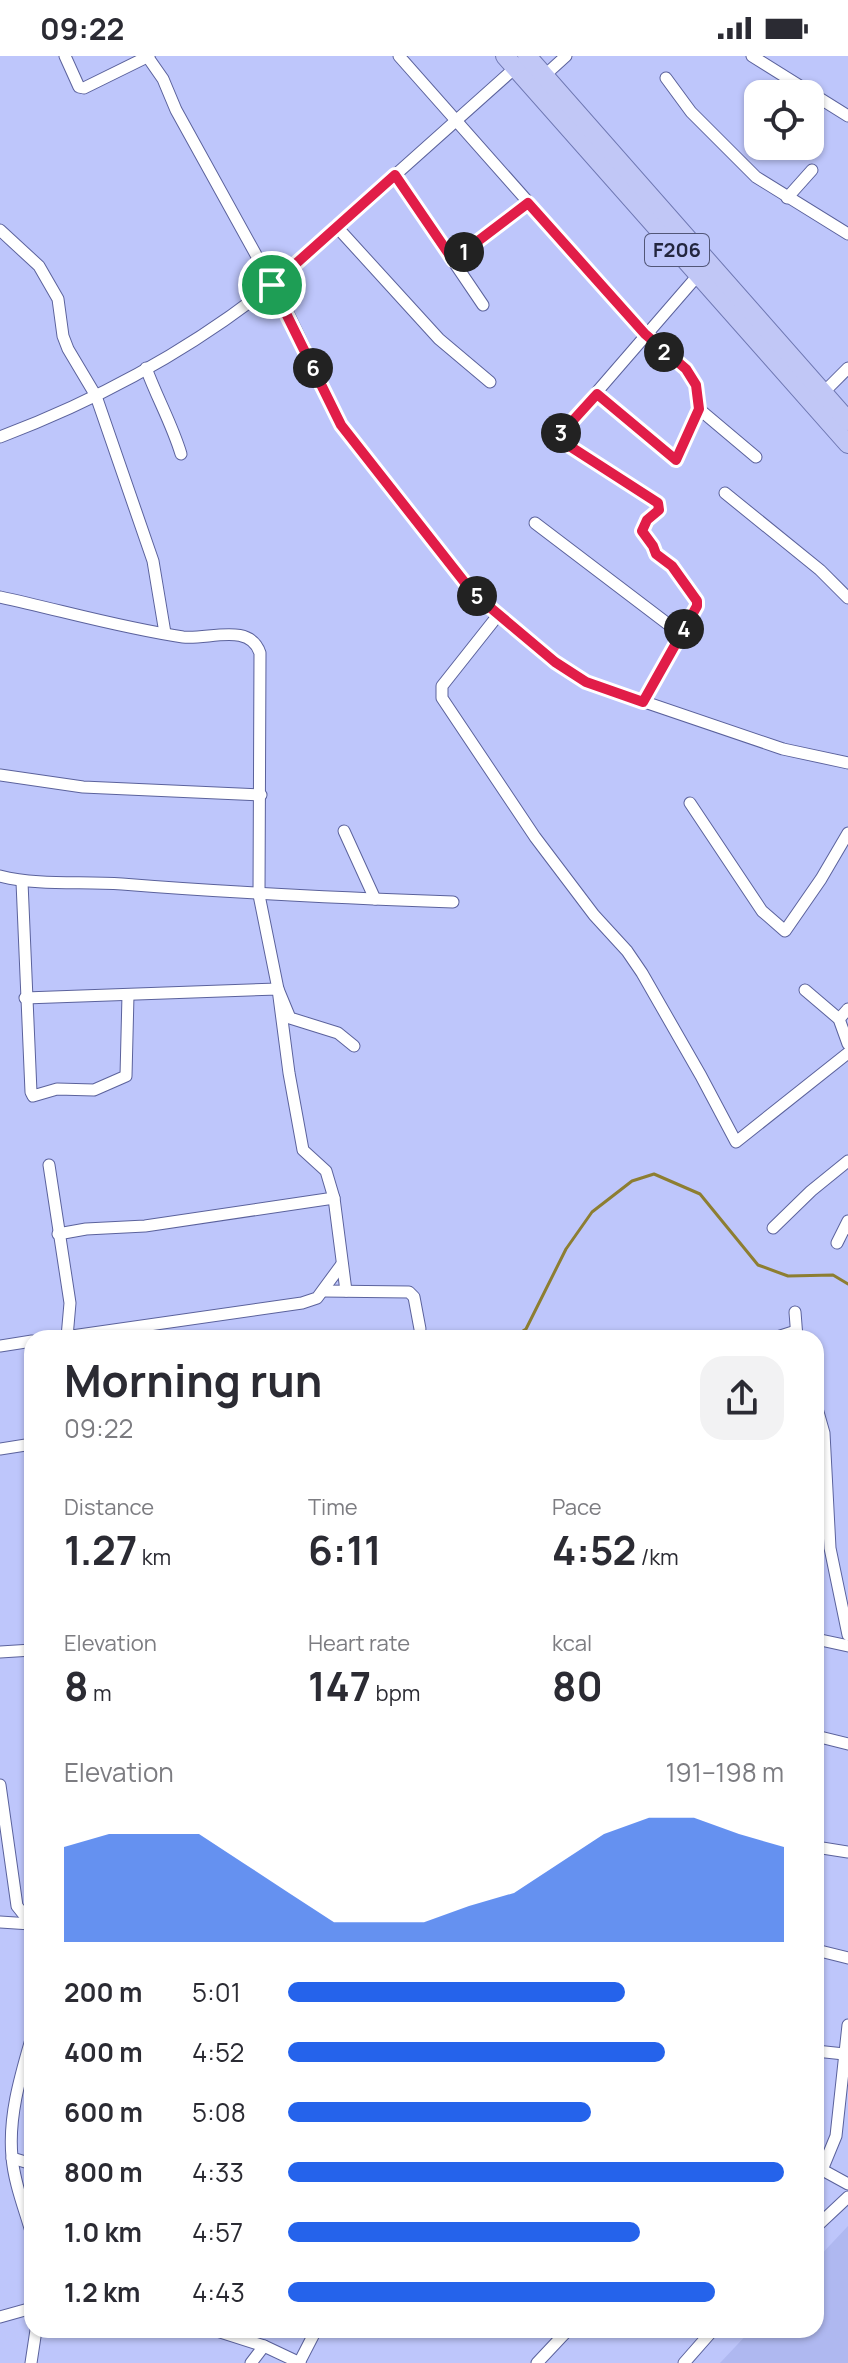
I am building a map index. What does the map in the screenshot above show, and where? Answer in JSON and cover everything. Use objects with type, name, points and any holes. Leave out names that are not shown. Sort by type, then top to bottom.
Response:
[{"type":"main road","name":"F206","points":[[516,60],[544,76],[848,421]]},
{"type":"main road","name":"F206","points":[[516,60],[848,444]]},
{"type":"street","points":[[65,56],[79,87],[84,88],[148,56],[272,285],[341,425],[473,593],[555,662],[586,682],[783,749],[848,763]]},
{"type":"street","points":[[399,56],[645,334],[686,369],[696,385],[699,409],[676,460],[597,394]]},
{"type":"street","points":[[544,76],[566,56]]},
{"type":"street","points":[[752,56],[848,116]]},
{"type":"street","points":[[0,437],[96,396],[199,339],[272,285],[455,122],[516,60]]},
{"type":"street","points":[[666,78],[691,112],[756,177],[848,234]]},
{"type":"street","points":[[787,198],[812,170]]},
{"type":"street","points":[[395,175],[483,305]]},
{"type":"street","points":[[453,260],[528,203]]},
{"type":"street","points":[[336,226],[439,339],[490,382]]},
{"type":"street","points":[[0,230],[31,257],[48,279],[58,299],[63,336],[96,396],[153,561],[165,633]]},
{"type":"street","points":[[643,702],[697,601],[672,566],[656,554],[642,531],[647,520],[659,510],[658,503],[557,438],[699,274]]},
{"type":"street","points":[[146,368],[161,409],[171,423],[181,454]]},
{"type":"street","points":[[824,392],[848,368]]},
{"type":"street","points":[[699,409],[756,457]]},
{"type":"street","points":[[725,493],[820,570],[848,598]]},
{"type":"street","points":[[535,523],[681,634]]},
{"type":"street","points":[[0,597],[186,637],[247,636],[256,642],[260,653],[259,895],[278,989],[303,1150],[326,1171],[334,1198],[346,1291]]},
{"type":"street","points":[[499,614],[442,686],[442,698],[535,837],[642,973],[736,1142],[848,1053]]},
{"type":"street","points":[[0,775],[83,787],[261,795]]},
{"type":"street","points":[[690,803],[762,911],[785,931],[848,833]]},
{"type":"street","points":[[344,831],[375,899]]},
{"type":"street","points":[[0,876],[22,882],[103,883],[259,895],[453,902]]},
{"type":"street","points":[[22,882],[25,998],[33,1096],[57,1089],[102,1089],[126,1076],[128,995]]},
{"type":"street","points":[[25,998],[278,989]]},
{"type":"street","points":[[278,989],[290,1018],[338,1033],[354,1046]]},
{"type":"street","points":[[805,990],[839,1019],[848,1044]]},
{"type":"street","points":[[839,1019],[848,1009]]},
{"type":"street","points":[[773,1228],[848,1161]]},
{"type":"street","points":[[49,1165],[70,1303],[64,1330]]},
{"type":"street","points":[[58,1234],[86,1229],[145,1226],[334,1198]]},
{"type":"street","points":[[837,1243],[848,1221]]},
{"type":"street","points":[[112,1330],[302,1303],[317,1298],[342,1264]]},
{"type":"street","points":[[323,1291],[409,1292],[414,1297],[420,1329]]},
{"type":"street","points":[[795,1312],[796,1330]]},
{"type":"street","points":[[0,1346],[24,1342]]},
{"type":"street","points":[[824,1433],[830,1548],[848,1635]]},
{"type":"street","points":[[0,1449],[24,1445]]},
{"type":"street","points":[[824,1641],[848,1646]]},
{"type":"street","points":[[0,1652],[24,1650]]},
{"type":"street","points":[[824,1738],[848,1744]]},
{"type":"street","points":[[0,1785],[17,1906],[24,1914]]},
{"type":"street","points":[[824,1848],[848,1852]]},
{"type":"street","points":[[0,1922],[24,1924]]},
{"type":"street","points":[[824,1952],[848,1958]]},
{"type":"street","points":[[836,2136],[848,2025]]},
{"type":"street","points":[[824,2052],[844,2054]]},
{"type":"street","points":[[24,2077],[11,2130],[12,2158],[24,2204]]},
{"type":"street","points":[[824,2159],[836,2136],[848,2124]]},
{"type":"street","points":[[12,2158],[24,2162]]},
{"type":"street","points":[[824,2172],[848,2184]]},
{"type":"street","points":[[824,2220],[848,2197]]},
{"type":"street","points":[[0,2317],[24,2310]]},
{"type":"street","points":[[31,2363],[35,2338]]},
{"type":"street","points":[[239,2338],[300,2363],[312,2338]]},
{"type":"street","points":[[537,2363],[560,2338]]},
{"type":"street","points":[[684,2363],[706,2338]]},
{"type":"street","points":[[251,2363],[264,2346]]},
{"type":"shaded area","points":[[848,2226],[848,2363],[720,2363],[743,2338],[824,2338],[824,2252]]},
{"type":"waterway","points":[[524,1330],[566,1249],[592,1212],[632,1181],[654,1174],[700,1194],[758,1265],[788,1276],[833,1275],[848,1284]]},
{"type":"route","points":[[395,175],[453,260],[528,203],[645,334],[686,369],[696,385],[699,409],[676,460],[597,394],[557,438],[658,503],[659,510],[647,520],[642,531],[656,554],[672,566],[697,601],[643,702],[586,682],[555,662],[473,593],[341,425],[272,285],[395,175]]}]
